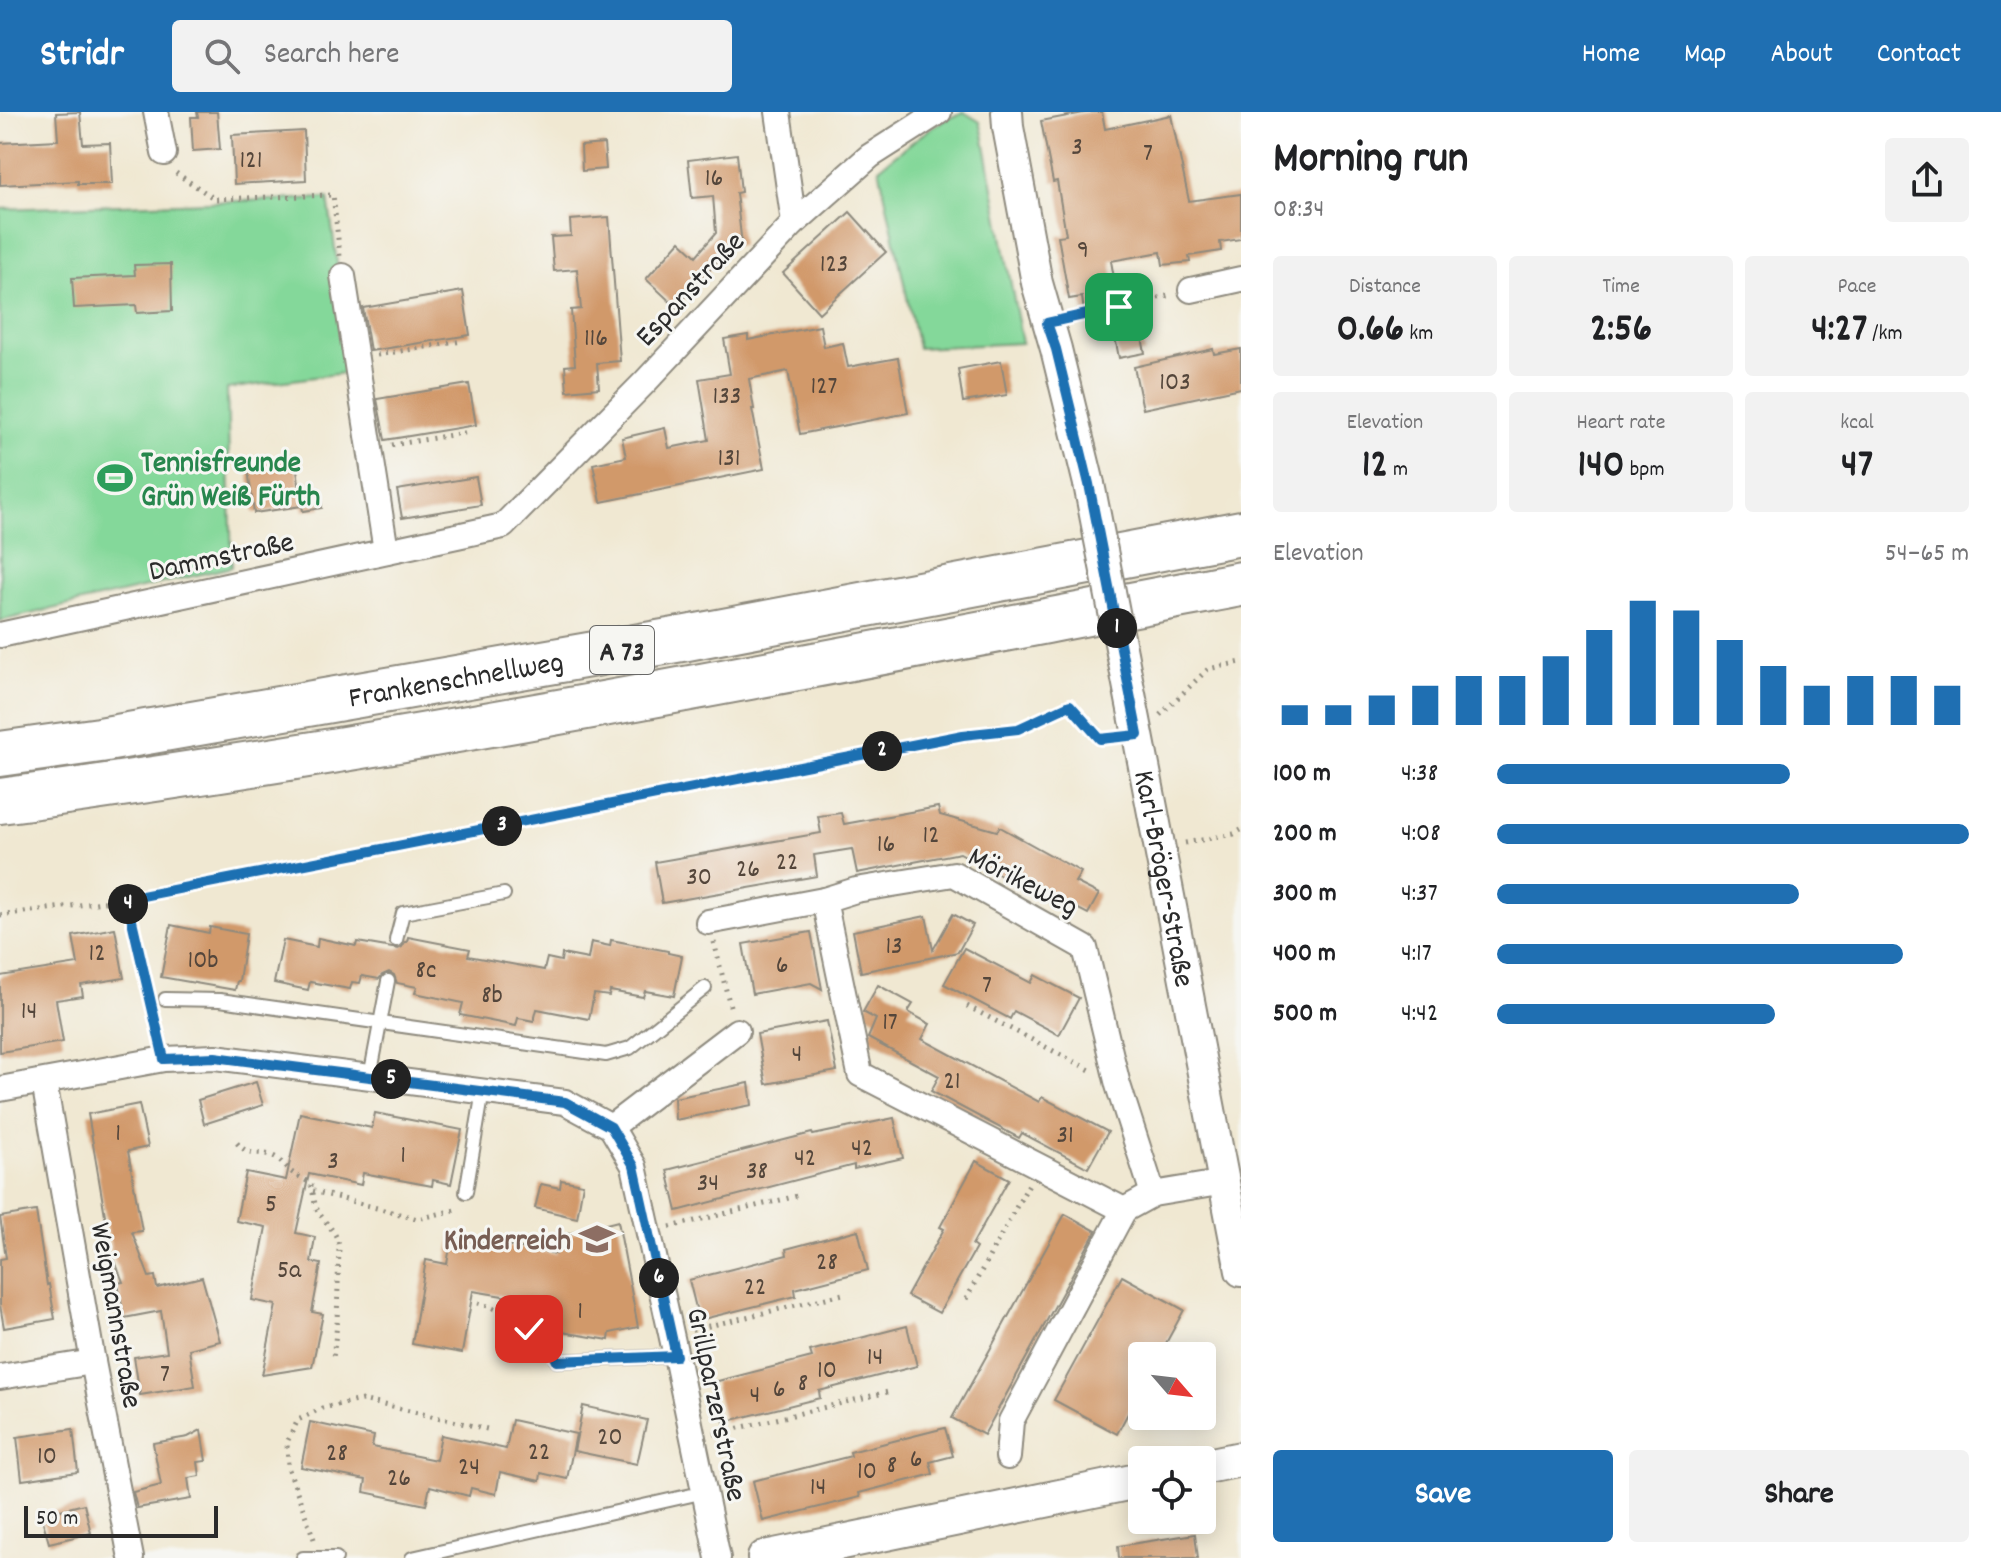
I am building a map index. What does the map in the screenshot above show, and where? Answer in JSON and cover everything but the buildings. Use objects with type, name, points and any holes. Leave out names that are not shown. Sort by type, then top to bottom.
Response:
[{"type":"highway","name":"Frankenschnellweg","points":[[0,754],[115,738],[611,652],[1241,533]]},
{"type":"highway","name":"Frankenschnellweg","points":[[0,801],[378,743],[1241,584]]},
{"type":"main road","points":[[1216,1464],[1241,1459]]},
{"type":"main road","points":[[765,1558],[1128,1483]]},
{"type":"street","points":[[156,112],[164,153]]},
{"type":"street","points":[[778,112],[794,223]]},
{"type":"street","name":"Espanstraße","points":[[503,526],[646,381],[794,223],[870,156],[939,112]]},
{"type":"street","name":"Karl-Bröger-Straße","points":[[1007,112],[1034,268],[1089,484],[1241,1271]]},
{"type":"street","points":[[343,276],[386,551]]},
{"type":"street","points":[[1191,290],[1241,279]]},
{"type":"street","name":"Dammstraße","points":[[0,635],[503,526]]},
{"type":"street","name":"Mörikeweg","points":[[708,922],[824,900],[856,890],[954,874],[1085,948],[1118,1085],[1153,1194]]},
{"type":"street","points":[[824,900],[860,1074],[1124,1210]]},
{"type":"street","points":[[0,1089],[164,1059],[215,1057],[565,1102],[611,1127],[737,1031]]},
{"type":"street","name":"Weigmannstraße","points":[[44,1082],[131,1558]]},
{"type":"street","name":"Grillparzerstraße","points":[[611,1127],[634,1166],[718,1558]]},
{"type":"street","points":[[1008,1457],[1011,1421],[1124,1210],[1153,1194],[1225,1182]]},
{"type":"street","points":[[0,1377],[93,1362]]},
{"type":"lane","points":[[396,940],[403,913],[504,894]]},
{"type":"lane","points":[[370,1077],[388,981]]},
{"type":"lane","points":[[165,999],[220,1000],[606,1055],[630,1048],[705,988]]},
{"type":"lane","points":[[466,1192],[483,1091]]},
{"type":"lane","points":[[557,1361],[674,1346]]},
{"type":"lane","points":[[412,1558],[705,1492]]},
{"type":"lane","points":[[303,1558],[336,1558]]},
{"type":"path","points":[[164,153],[163,163],[215,199],[333,195],[343,276]]},
{"type":"path","points":[[1047,323],[1191,290]]},
{"type":"path","points":[[356,359],[462,341]]},
{"type":"path","points":[[370,448],[470,432]]},
{"type":"path","points":[[0,915],[127,899],[963,735],[1018,729],[1070,705],[1100,739],[1138,735],[1208,669],[1241,662]]},
{"type":"path","points":[[1160,847],[1234,834],[1241,830]]},
{"type":"path","points":[[127,899],[150,998]]},
{"type":"path","points":[[708,922],[737,1031]]},
{"type":"path","points":[[967,1006],[1118,1085]]},
{"type":"path","points":[[153,1013],[164,1059]]},
{"type":"path","points":[[237,1143],[243,1150],[254,1154],[271,1155],[310,1183],[315,1205],[334,1232],[339,1245],[333,1358]]},
{"type":"path","points":[[966,1299],[1039,1166]]},
{"type":"path","points":[[313,1191],[418,1219],[462,1208],[466,1192]]},
{"type":"path","points":[[649,1233],[797,1196]]},
{"type":"path","points":[[674,1346],[847,1293]]},
{"type":"path","points":[[478,1303],[488,1305],[539,1335],[548,1342],[557,1361]]},
{"type":"path","points":[[693,1439],[892,1391]]},
{"type":"path","points":[[321,1558],[288,1467],[287,1442],[298,1420],[322,1408],[362,1400],[487,1429]]},
{"type":"green space","points":[[964,112],[980,122],[1022,343],[918,348],[879,168],[930,129]]},
{"type":"green space","name":"Tennisfreunde Grün Weiß Fürth","points":[[328,198],[352,372],[227,389],[232,567],[0,621],[0,209]]},
{"type":"place","name":"Tennisfreunde Grün Weiß Fürth","points":[[115,478]]},
{"type":"place","name":"Kinderreich","points":[[597,1239]]},
{"type":"route","points":[[529,1329],[548,1342],[557,1361],[676,1356],[634,1166],[611,1127],[565,1102],[215,1057],[164,1059],[127,899],[963,735],[1018,729],[1070,705],[1100,739],[1138,735],[1089,484],[1047,323],[1119,307]]}]
